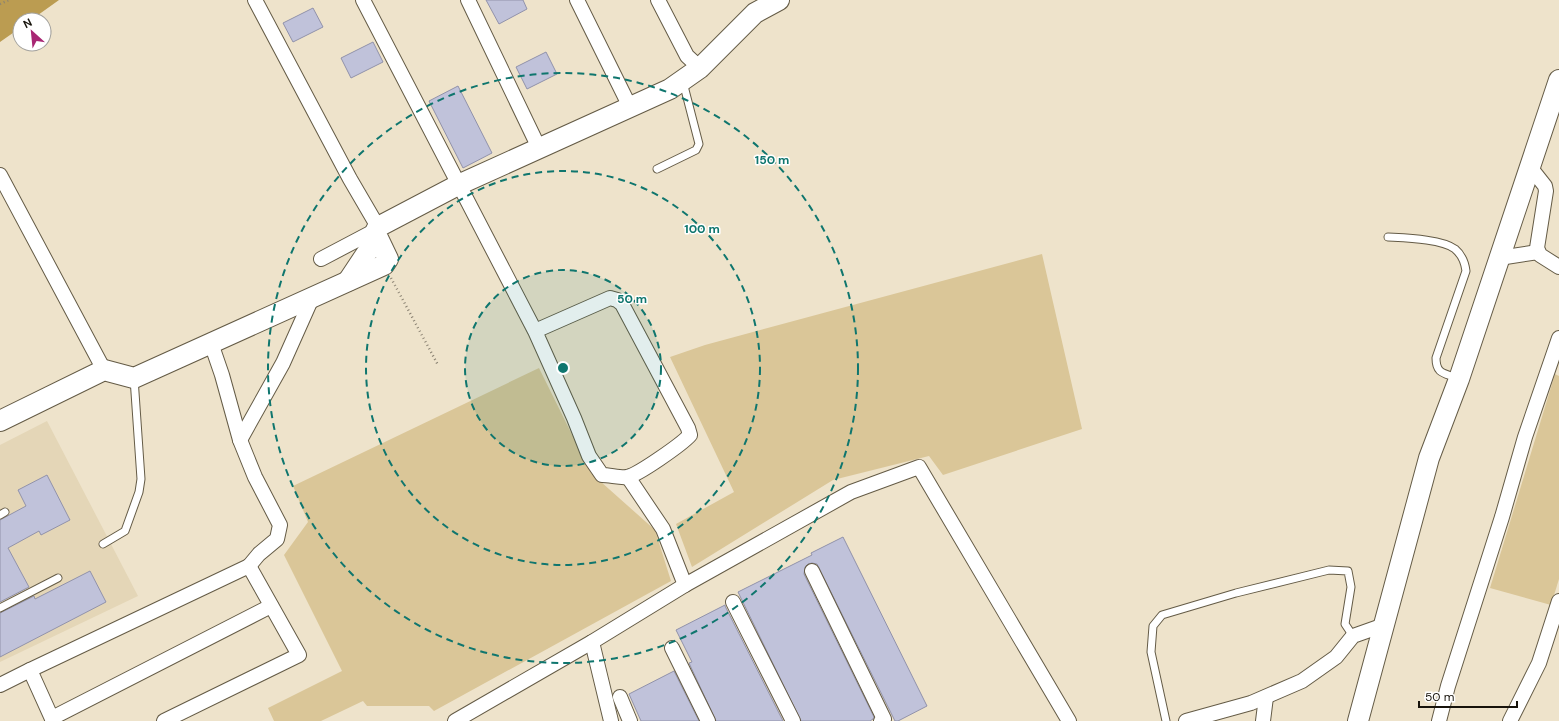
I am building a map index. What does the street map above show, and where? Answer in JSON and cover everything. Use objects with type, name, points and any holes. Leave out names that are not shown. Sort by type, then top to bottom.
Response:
[{"type":"street","points":[[0,422],[104,370],[134,378],[384,265],[388,259],[378,232],[255,0]]},
{"type":"street","points":[[363,0],[534,331],[574,418],[589,456],[602,474],[628,477],[652,463],[683,442],[690,435],[688,428],[622,304],[617,300],[610,298],[534,331]]},
{"type":"street","points":[[468,0],[539,148]]},
{"type":"street","points":[[577,0],[630,107]]},
{"type":"street","points":[[658,0],[687,56],[700,68]]},
{"type":"street","points":[[321,259],[378,232],[458,185],[670,89],[700,68],[755,13],[779,0]]},
{"type":"street","points":[[1358,721],[1429,458],[1459,379],[1559,80]]},
{"type":"street","points":[[1530,167],[1545,186],[1546,191],[1538,252],[1540,255],[1559,266]]},
{"type":"street","points":[[0,175],[104,370]]},
{"type":"street","points":[[348,281],[368,251],[378,232]]},
{"type":"street","points":[[1500,258],[1538,252]]},
{"type":"street","points":[[240,440],[283,363],[312,298]]},
{"type":"street","points":[[1439,721],[1448,686],[1502,517],[1525,437],[1554,366],[1559,338]]},
{"type":"street","points":[[0,684],[249,566],[259,554],[277,538],[280,524],[255,477],[240,440],[222,375],[211,344]]},
{"type":"street","points":[[456,721],[686,586],[851,492],[919,467],[1069,721]]},
{"type":"street","points":[[628,477],[663,529],[686,586]]},
{"type":"street","points":[[164,721],[299,655],[249,566]]},
{"type":"street","points":[[812,571],[884,719],[881,721]]},
{"type":"street","points":[[1510,721],[1539,663],[1559,601]]},
{"type":"street","points":[[733,602],[792,721]]},
{"type":"street","points":[[30,670],[53,719],[271,606]]},
{"type":"street","points":[[1192,720],[1251,703],[1302,681],[1336,657],[1353,636],[1384,625]]},
{"type":"street","points":[[592,642],[611,721]]},
{"type":"street","points":[[672,648],[708,721]]},
{"type":"street","points":[[620,697],[630,721]]},
{"type":"street","points":[[1263,721],[1266,697]]},
{"type":"lane","points":[[657,169],[696,150],[699,144],[682,80]]},
{"type":"lane","points":[[1388,237],[1426,240],[1448,245],[1460,254],[1465,264],[1466,272],[1436,358],[1438,370],[1459,379]]},
{"type":"lane","points":[[103,544],[125,531],[139,492],[141,479],[137,445],[134,378]]},
{"type":"lane","points":[[1166,721],[1152,652],[1153,626],[1162,615],[1236,593],[1329,570],[1348,572],[1351,587],[1345,624],[1353,636]]},
{"type":"lane","points":[[0,608],[58,578]]},
{"type":"path","points":[[0,4],[9,0]]},
{"type":"path","points":[[384,265],[438,365]]},
{"type":"shaded area","points":[[0,0],[59,0],[42,12],[12,12],[12,34],[0,42]]},
{"type":"shaded area","points":[[1042,254],[1082,429],[943,475],[929,456],[833,480],[692,567],[676,524],[734,492],[670,357],[705,345]]},
{"type":"shaded area","points":[[539,368],[591,473],[655,530],[671,581],[434,711],[429,706],[367,706],[363,701],[321,721],[274,721],[268,708],[342,671],[284,555],[308,522],[293,486]]},
{"type":"shaded area","points":[[1555,374],[1559,376],[1559,579],[1551,605],[1490,588]]},
{"type":"shaded area","points":[[47,421],[138,596],[0,662],[0,445]]},
{"type":"building","points":[[486,0],[523,0],[527,9],[499,24]]},
{"type":"building","points":[[313,8],[323,27],[293,42],[283,23]]},
{"type":"building","points":[[373,42],[383,62],[351,78],[341,58]]},
{"type":"building","points":[[546,52],[557,74],[527,89],[516,67]]},
{"type":"building","points":[[458,86],[492,153],[463,168],[429,101]]},
{"type":"building","points":[[47,475],[70,520],[41,535],[39,531],[8,548],[29,587],[0,602],[0,520],[26,506],[18,490]]},
{"type":"building","points":[[843,537],[927,706],[898,721],[895,721],[817,564],[808,564],[805,567],[804,574],[874,717],[870,721],[801,721],[738,592],[812,555],[811,553]]},
{"type":"building","points":[[90,571],[106,602],[0,657],[0,613],[34,596],[35,599]]},
{"type":"building","points":[[725,605],[783,721],[716,721],[689,663],[692,662],[676,630]]},
{"type":"building","points":[[674,671],[699,721],[641,721],[629,694]]}]
